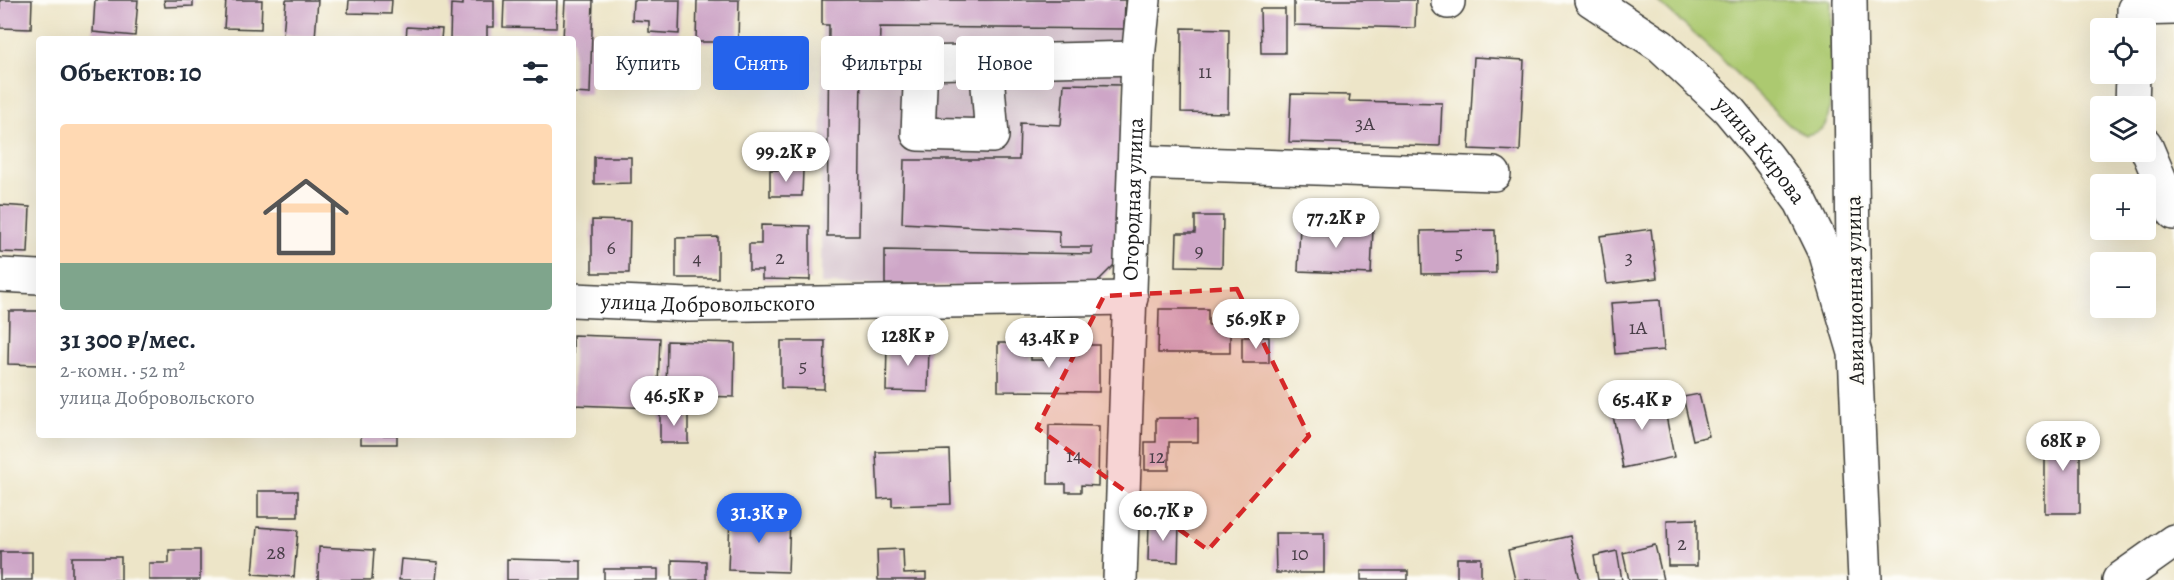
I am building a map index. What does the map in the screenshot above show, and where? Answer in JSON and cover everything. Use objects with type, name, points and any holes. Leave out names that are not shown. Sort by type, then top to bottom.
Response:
[{"type":"street","name":"Огородная улица","points":[[1120,580],[1138,58],[1144,0]]},
{"type":"street","name":"улица Кирова","points":[[1591,0],[1661,46],[1728,110],[1781,175],[1801,202],[1825,251],[1855,353]]},
{"type":"street","name":"Авиационная улица","points":[[1850,0],[1855,353],[1865,580]]},
{"type":"street","points":[[2134,18],[2134,9],[2174,8]]},
{"type":"street","points":[[1054,60],[1138,58]]},
{"type":"street","points":[[1136,162],[1494,174]]},
{"type":"street","points":[[2153,162],[2174,213]]},
{"type":"street","points":[[0,276],[36,277]]},
{"type":"street","name":"улица Добровольского","points":[[576,300],[688,305],[1131,298]]},
{"type":"street","points":[[2120,580],[2174,541]]},
{"type":"highlighted area","points":[[1237,289],[1309,436],[1208,550],[1037,428],[1104,296]]},
{"type":"shaded area","points":[[822,0],[1125,0],[1118,261],[1091,288],[821,284],[822,90],[944,90],[944,36],[822,36]]},
{"type":"green space","points":[[1656,0],[1831,0],[1831,85],[1825,125],[1817,132],[1805,135],[1790,126],[1708,46]]},
{"type":"building","points":[[0,0],[32,0],[31,29],[0,28]]},
{"type":"building","points":[[95,0],[138,0],[135,36],[93,32]]},
{"type":"building","points":[[164,0],[193,0],[193,6],[165,7]]},
{"type":"building","points":[[226,0],[262,0],[261,29],[224,28]]},
{"type":"building","points":[[286,0],[318,0],[315,36],[283,36]]},
{"type":"building","points":[[349,0],[392,0],[391,14],[348,13]]},
{"type":"building","points":[[463,0],[494,0],[494,27],[487,27],[487,36],[450,36],[451,4],[463,5]]},
{"type":"building","points":[[504,0],[557,0],[556,28],[503,27]]},
{"type":"building","points":[[565,0],[593,0],[590,94],[576,93],[576,36],[563,36]]},
{"type":"building","points":[[633,0],[680,0],[679,34],[649,32],[649,21],[632,20]]},
{"type":"building","points":[[697,0],[739,0],[738,36],[713,36],[713,42],[701,42],[701,36],[696,36]]},
{"type":"building","points":[[822,0],[1125,0],[1124,29],[880,27],[880,36],[829,36],[829,25],[822,25]]},
{"type":"building","points":[[1294,0],[1416,0],[1415,28],[1294,25]]},
{"type":"building","points":[[1260,9],[1285,9],[1285,53],[1261,53]]},
{"type":"building","points":[[407,27],[442,29],[441,36],[406,36]]},
{"type":"building","points":[[1182,28],[1229,29],[1228,113],[1181,112]]},
{"type":"building","points":[[1474,57],[1524,60],[1520,151],[1469,149]]},
{"type":"building","points":[[1064,84],[1122,85],[1118,261],[1091,288],[885,284],[885,250],[1092,254],[1092,247],[1060,247],[1059,231],[902,223],[904,160],[1019,160],[1020,123],[1061,125]]},
{"type":"building","points":[[828,90],[861,90],[859,236],[827,236]]},
{"type":"building","points":[[1291,94],[1350,95],[1349,101],[1442,103],[1440,146],[1289,142]]},
{"type":"building","points":[[594,157],[631,157],[631,183],[594,184]]},
{"type":"building","points":[[770,170],[803,170],[802,196],[770,196]]},
{"type":"building","points":[[0,205],[30,207],[28,253],[0,252]]},
{"type":"building","points":[[1195,216],[1223,216],[1222,267],[1176,266],[1177,233],[1195,233]]},
{"type":"building","points":[[592,220],[630,221],[629,273],[592,273]]},
{"type":"building","points":[[761,225],[810,226],[810,280],[762,279],[762,270],[749,270],[749,244],[761,244]]},
{"type":"building","points":[[1300,225],[1373,228],[1371,274],[1298,271]]},
{"type":"building","points":[[1651,229],[1657,278],[1607,284],[1600,236]]},
{"type":"building","points":[[1495,230],[1496,273],[1422,274],[1421,231]]},
{"type":"building","points":[[718,237],[718,278],[676,278],[676,238]]},
{"type":"building","points":[[1660,300],[1664,350],[1615,354],[1611,303]]},
{"type":"building","points":[[1159,309],[1208,309],[1208,325],[1230,325],[1230,353],[1158,353]]},
{"type":"building","points":[[9,311],[36,311],[36,365],[8,364]]},
{"type":"building","points":[[576,335],[660,338],[657,408],[576,405]]},
{"type":"building","points":[[1242,337],[1269,337],[1269,363],[1242,363]]},
{"type":"building","points":[[667,341],[735,343],[734,397],[666,395]]},
{"type":"building","points":[[781,341],[825,341],[824,389],[781,388]]},
{"type":"building","points":[[887,343],[929,343],[928,392],[886,391]]},
{"type":"building","points":[[998,343],[1031,343],[1031,360],[1047,360],[1047,345],[1099,345],[1099,392],[998,391]]},
{"type":"building","points":[[1699,394],[1709,436],[1693,440],[1683,397]]},
{"type":"building","points":[[1662,395],[1674,457],[1623,468],[1611,405]]},
{"type":"building","points":[[660,411],[688,411],[688,443],[660,443]]},
{"type":"building","points":[[1156,418],[1198,418],[1198,442],[1169,442],[1169,470],[1145,470],[1145,442],[1156,442]]},
{"type":"building","points":[[1049,425],[1099,426],[1098,486],[1081,485],[1081,492],[1066,492],[1066,484],[1048,484]]},
{"type":"building","points":[[2045,431],[2080,431],[2080,513],[2045,513]]},
{"type":"building","points":[[361,438],[397,438],[397,444],[361,444]]},
{"type":"building","points":[[949,450],[951,504],[892,506],[892,498],[878,499],[876,452]]},
{"type":"building","points":[[258,491],[298,491],[298,517],[258,517]]},
{"type":"building","points":[[730,517],[790,519],[788,572],[728,570]]},
{"type":"building","points":[[1697,519],[1697,566],[1668,566],[1667,520]]},
{"type":"building","points":[[1149,522],[1179,524],[1178,562],[1148,561]]},
{"type":"building","points":[[257,527],[298,530],[294,577],[253,574]]},
{"type":"building","points":[[1275,533],[1324,533],[1324,573],[1276,573]]},
{"type":"building","points":[[1570,536],[1580,580],[1515,580],[1508,550]]},
{"type":"building","points":[[1655,545],[1663,580],[1629,580],[1623,553]]},
{"type":"building","points":[[319,547],[374,550],[372,580],[318,580]]},
{"type":"building","points":[[903,549],[904,574],[926,573],[926,580],[878,580],[877,550]]},
{"type":"building","points":[[169,550],[200,550],[200,580],[149,580],[149,563],[169,563]]},
{"type":"building","points":[[1617,551],[1622,580],[1598,580],[1594,556]]},
{"type":"building","points":[[0,552],[32,552],[32,580],[0,580]]},
{"type":"building","points":[[72,557],[121,557],[121,580],[72,580]]},
{"type":"building","points":[[1457,558],[1481,558],[1481,580],[1457,580]]},
{"type":"building","points":[[401,559],[438,562],[436,580],[399,580]]},
{"type":"building","points":[[507,559],[581,561],[581,580],[507,580]]},
{"type":"building","points":[[672,560],[706,561],[706,580],[672,580]]},
{"type":"building","points":[[604,569],[658,569],[658,580],[604,580]]},
{"type":"building","points":[[1361,571],[1408,571],[1408,580],[1361,580]]}]
